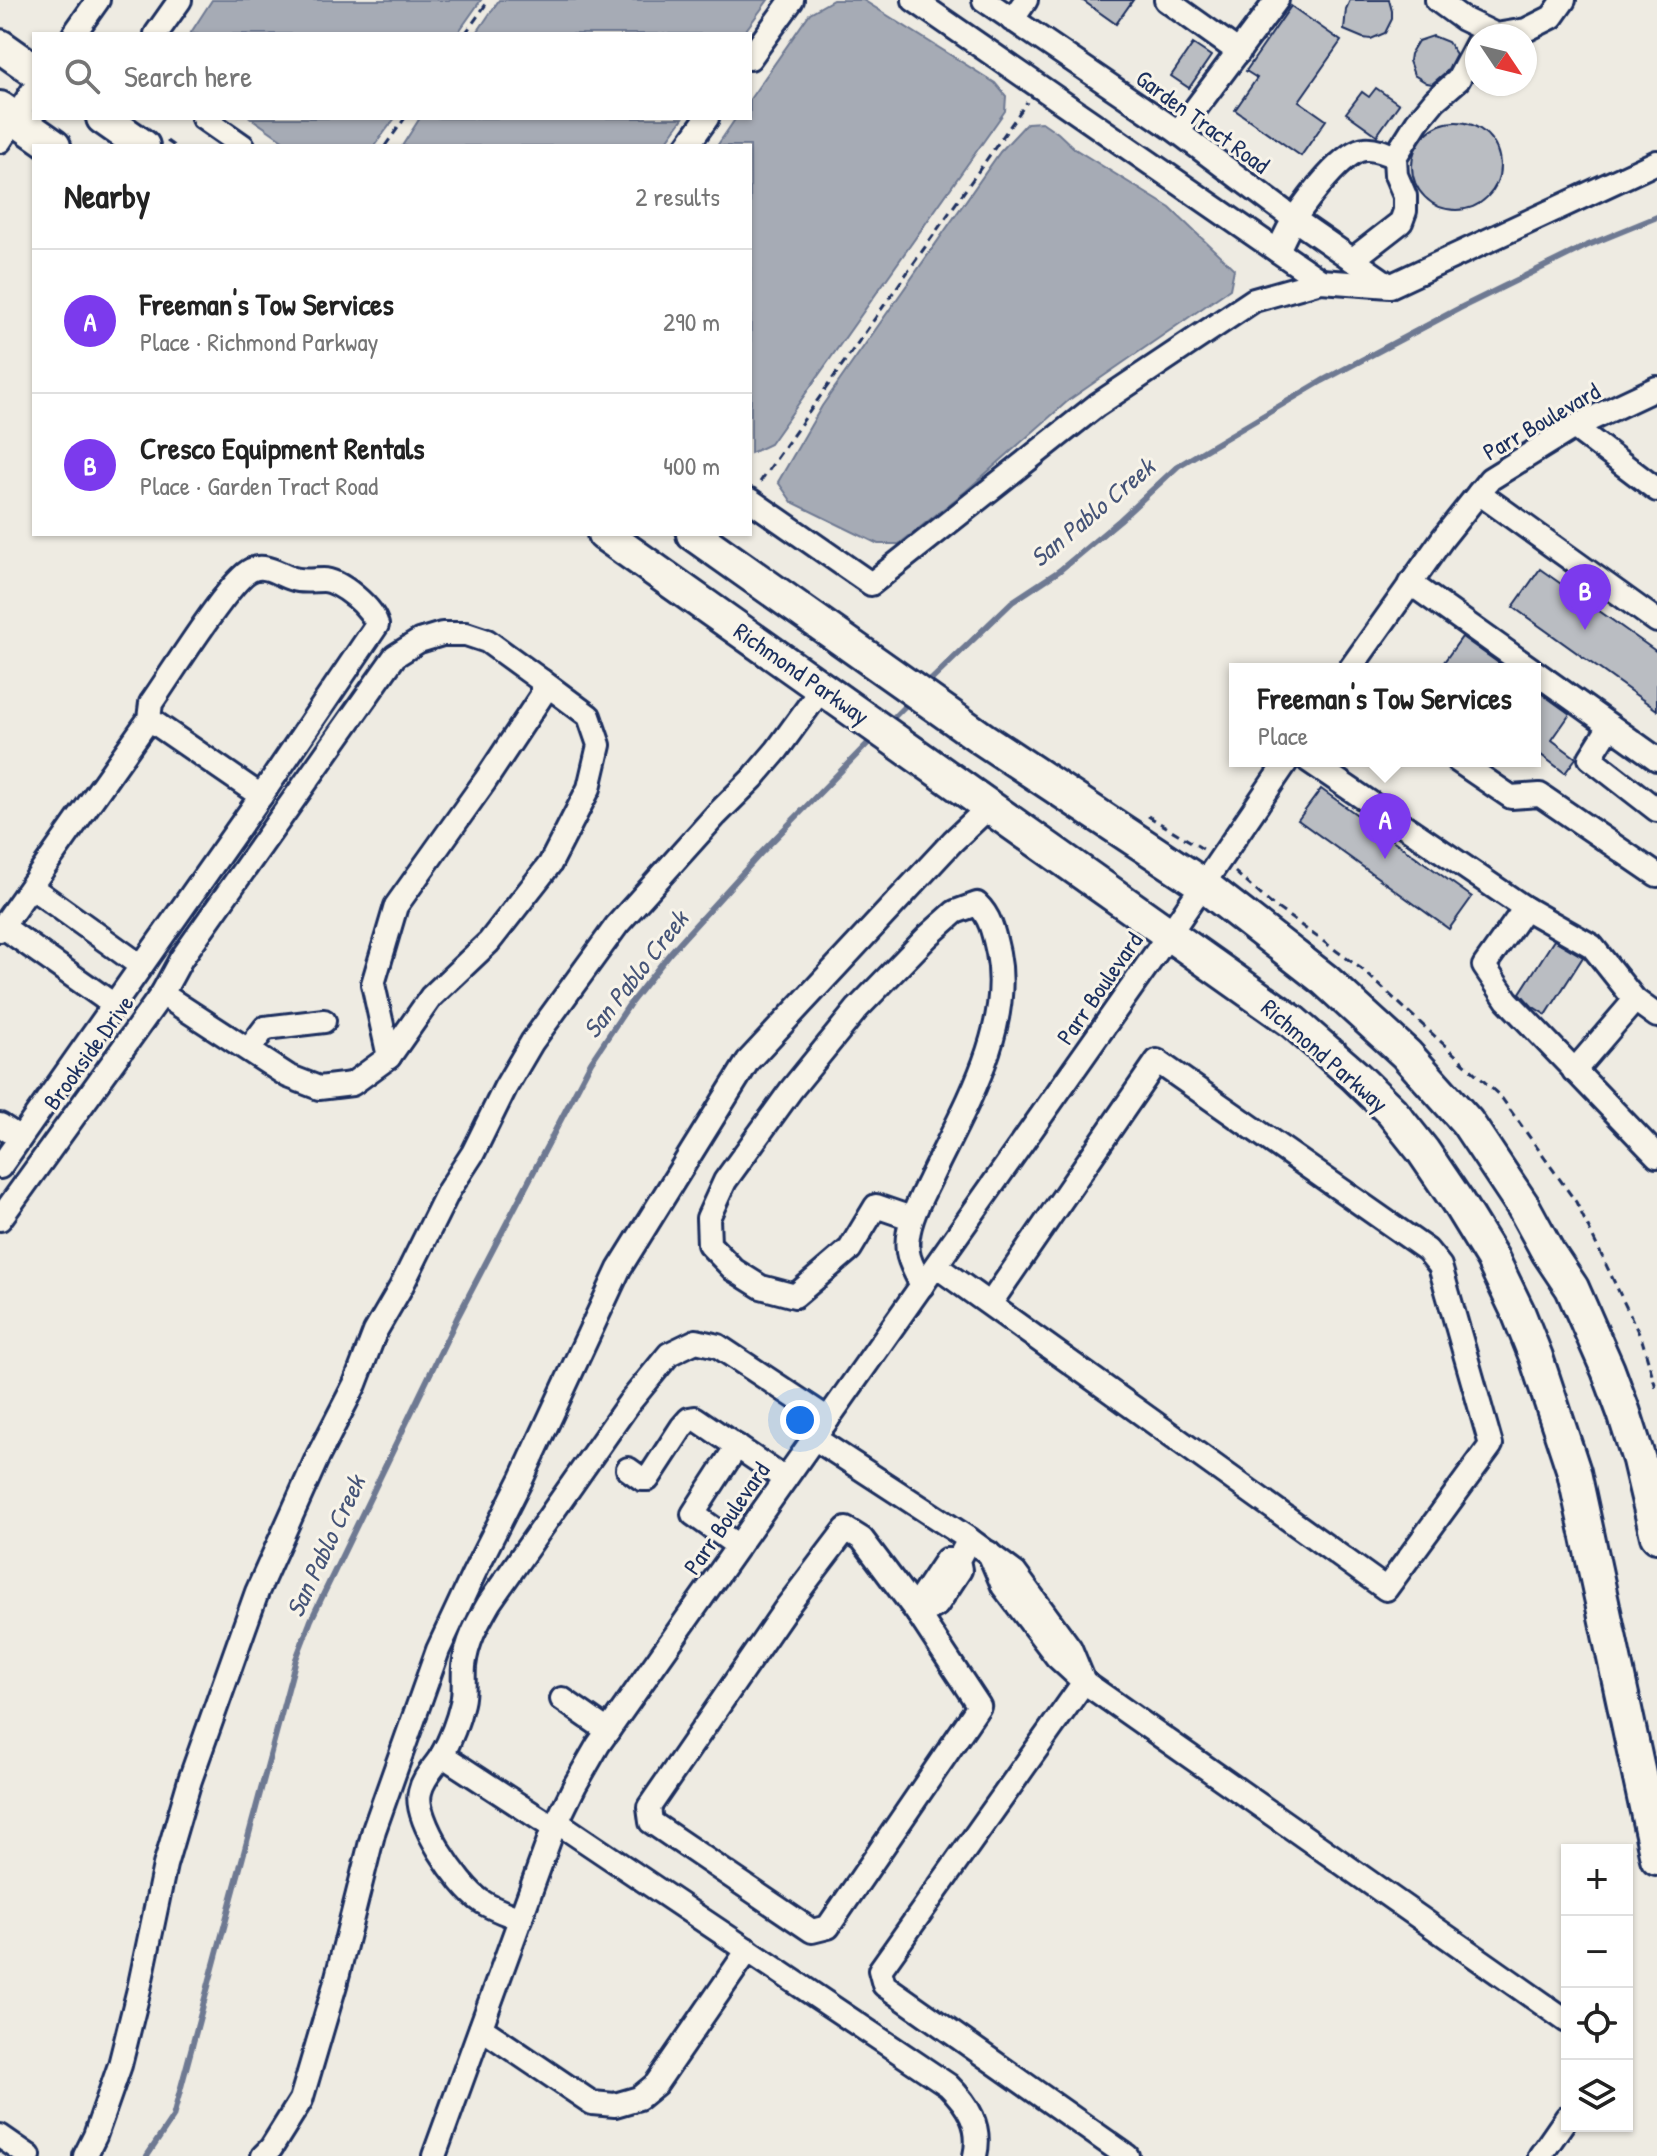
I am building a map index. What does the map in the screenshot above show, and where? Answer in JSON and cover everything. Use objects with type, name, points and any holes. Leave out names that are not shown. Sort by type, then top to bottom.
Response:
[{"type":"highway","points":[[0,46],[32,69]]},
{"type":"highway","points":[[106,120],[140,144]]},
{"type":"highway","points":[[5,122],[50,144]]},
{"type":"highway","name":"Richmond Parkway","points":[[607,536],[1293,1022],[1392,1112],[1423,1151],[1492,1258],[1536,1357],[1574,1472],[1657,1858]]},
{"type":"highway","points":[[696,536],[983,739],[1202,884],[1325,980],[1406,1054],[1467,1122],[1523,1206],[1572,1288],[1624,1413],[1657,1536]]},
{"type":"street","points":[[75,32],[98,0]]},
{"type":"street","points":[[157,32],[180,0]]},
{"type":"street","points":[[752,55],[792,0]]},
{"type":"street","points":[[914,0],[1321,281]]},
{"type":"street","name":"Garden Tract Road","points":[[984,0],[1178,132],[1390,286]]},
{"type":"street","points":[[1012,20],[1026,0]]},
{"type":"street","points":[[1166,0],[1239,52]]},
{"type":"street","points":[[1178,132],[1277,0]]},
{"type":"street","points":[[1437,0],[1468,24]]},
{"type":"street","points":[[1537,24],[1552,17],[1564,0]]},
{"type":"street","points":[[1352,260],[1401,222],[1405,196],[1396,175],[1395,157],[1417,122],[1435,100],[1458,80],[1465,67]]},
{"type":"street","points":[[5,122],[32,91]]},
{"type":"street","points":[[206,120],[240,144]]},
{"type":"street","points":[[688,144],[706,120]]},
{"type":"street","points":[[1278,251],[1294,219],[1330,174],[1351,154],[1364,148],[1395,157]]},
{"type":"street","points":[[754,492],[871,584],[1110,396],[1254,300],[1321,281],[1390,286],[1657,162]]},
{"type":"street","name":"Parr Boulevard","points":[[1354,663],[1410,583],[1490,479],[1574,427],[1657,388]]},
{"type":"street","points":[[1574,427],[1657,490]]},
{"type":"street","points":[[1479,493],[1657,621]]},
{"type":"street","points":[[0,1167],[114,1005],[141,966],[261,796],[377,625],[371,611],[332,580],[296,580],[269,568],[251,569],[230,590],[151,703],[149,719],[1,928],[114,1005]]},
{"type":"street","points":[[1410,583],[1522,663]]},
{"type":"street","name":"Brookside Drive","points":[[3,1209],[162,994],[181,959],[395,656],[419,641],[442,634],[466,634],[487,641],[589,716],[599,745],[589,788],[550,864],[489,942],[431,997],[389,1057],[352,1084],[319,1088],[288,1076],[162,994]]},
{"type":"street","points":[[1541,677],[1657,759]]},
{"type":"street","points":[[389,1057],[373,984],[396,906],[542,695],[542,681]]},
{"type":"street","points":[[85,2156],[120,2065],[165,1865],[190,1780],[257,1592],[318,1456],[355,1384],[375,1332],[449,1190],[473,1153],[532,1042],[617,925],[753,778],[822,688]]},
{"type":"street","points":[[149,719],[261,796]]},
{"type":"street","points":[[1610,726],[1590,758],[1657,810]]},
{"type":"street","name":"Parr Boulevard","points":[[434,2156],[556,1825],[575,1785],[608,1731],[1170,933],[1283,767]]},
{"type":"street","points":[[1318,767],[1525,908],[1592,946],[1635,1000],[1657,1016]]},
{"type":"street","points":[[1467,767],[1511,797],[1540,795],[1657,875]]},
{"type":"street","points":[[263,2156],[301,2100],[335,1985],[374,1830],[438,1650],[619,1269],[748,1061],[953,841],[990,806]]},
{"type":"street","points":[[31,887],[141,966]]},
{"type":"street","points":[[911,1218],[876,1206],[850,1249],[795,1296],[761,1287],[734,1270],[709,1244],[708,1218],[725,1181],[791,1090],[857,1009],[908,956],[955,912],[977,904],[986,913],[995,938],[1002,974],[997,1021],[981,1069],[911,1218],[908,1252],[922,1286]]},
{"type":"street","points":[[1525,908],[1484,966],[1507,1000],[1657,1156]]},
{"type":"street","points":[[1574,1071],[1635,1000]]},
{"type":"street","points":[[249,1049],[265,1028],[324,1021]]},
{"type":"street","points":[[936,1266],[1386,1589],[1491,1445],[1440,1266],[1427,1250],[1157,1061],[990,1304]]},
{"type":"street","points":[[0,1125],[20,1138]]},
{"type":"street","points":[[521,1919],[482,1902],[467,1887],[422,1820],[419,1794],[452,1733],[463,1700],[464,1666],[471,1633],[489,1603],[629,1403],[669,1354],[696,1341],[718,1346],[828,1419]]},
{"type":"street","points":[[628,1469],[642,1479],[648,1479],[682,1427],[689,1419],[695,1418],[785,1479]]},
{"type":"street","points":[[814,1438],[989,1553],[1009,1595],[1057,1657],[1084,1682],[1561,2017]]},
{"type":"street","points":[[737,1446],[693,1514],[738,1546]]},
{"type":"street","points":[[846,1529],[862,1539],[919,1615],[979,1706],[828,1927],[812,1931],[651,1822],[649,1807],[786,1608],[846,1529]]},
{"type":"street","points":[[919,1615],[937,1605],[960,1570],[958,1560],[969,1539]]},
{"type":"street","points":[[1084,1682],[880,1970],[884,1985],[1127,2156]]},
{"type":"street","points":[[562,1699],[608,1731]]},
{"type":"street","points":[[442,1755],[748,1950],[948,2085],[965,2102],[976,2123],[975,2156]]},
{"type":"street","points":[[481,2028],[592,2103],[615,2105],[639,2098],[656,2084],[748,1950]]},
{"type":"street","points":[[1540,2156],[1561,2126]]},
{"type":"street","points":[[0,2136],[29,2156]]},
{"type":"path","points":[[466,32],[489,0]]},
{"type":"path","points":[[754,492],[1038,86]]},
{"type":"path","points":[[386,144],[404,120]]},
{"type":"shaded area","points":[[212,0],[481,0],[458,32],[191,32]]},
{"type":"shaded area","points":[[499,0],[768,0],[744,32],[477,32]]},
{"type":"shaded area","points":[[833,0],[863,0],[995,83],[1006,96],[1005,111],[770,444],[752,453],[752,144],[718,144],[735,120],[752,120],[752,96],[810,13]]},
{"type":"shaded area","points":[[254,120],[394,120],[376,144],[288,144]]},
{"type":"shaded area","points":[[419,120],[682,120],[664,144],[403,144]]},
{"type":"shaded area","points":[[1042,122],[1075,149],[1170,208],[1234,269],[1230,289],[1069,400],[966,491],[899,544],[878,544],[792,502],[778,482],[822,406],[1000,152],[1027,123]]},
{"type":"building","points":[[1082,0],[1133,0],[1116,24]]},
{"type":"building","points":[[1350,0],[1389,0],[1392,19],[1385,33],[1371,39],[1344,30]]},
{"type":"building","points":[[1291,6],[1341,41],[1299,101],[1326,120],[1301,156],[1235,110],[1257,78],[1246,71]]},
{"type":"building","points":[[1433,36],[1448,42],[1456,54],[1447,71],[1432,84],[1414,75],[1409,61],[1418,41]]},
{"type":"building","points":[[1193,44],[1211,56],[1189,88],[1171,76]]},
{"type":"building","points":[[1376,88],[1399,104],[1377,135],[1346,113],[1362,92],[1369,97]]},
{"type":"building","points":[[1456,122],[1473,126],[1487,135],[1496,149],[1500,166],[1496,183],[1487,197],[1473,206],[1456,210],[1439,206],[1425,197],[1416,183],[1412,166],[1416,149],[1425,135],[1439,126]]},
{"type":"building","points":[[1540,569],[1657,652],[1657,710],[1513,607]]},
{"type":"building","points":[[1462,637],[1499,663],[1443,663]]},
{"type":"building","points":[[1541,693],[1570,714],[1552,740],[1576,758],[1565,773],[1541,755]]},
{"type":"building","points":[[1321,789],[1472,897],[1449,929],[1298,820]]},
{"type":"building","points":[[1554,940],[1583,957],[1546,1015],[1520,993]]},
{"type":"waterway","name":"San Pablo Creek","points":[[925,686],[1012,602],[1059,571],[1178,466],[1322,381],[1460,308],[1586,246],[1657,217]]},
{"type":"waterway","name":"San Pablo Creek","points":[[889,722],[912,699]]},
{"type":"waterway","name":"San Pablo Creek","points":[[147,2156],[173,2117],[296,1659],[311,1620],[457,1318],[591,1062],[629,1005],[671,952],[760,854],[875,736]]},
{"type":"place","name":"Cresco Equipment Rentals","points":[[1585,630]]},
{"type":"place","name":"Freeman's Tow Services","points":[[1385,859]]}]
